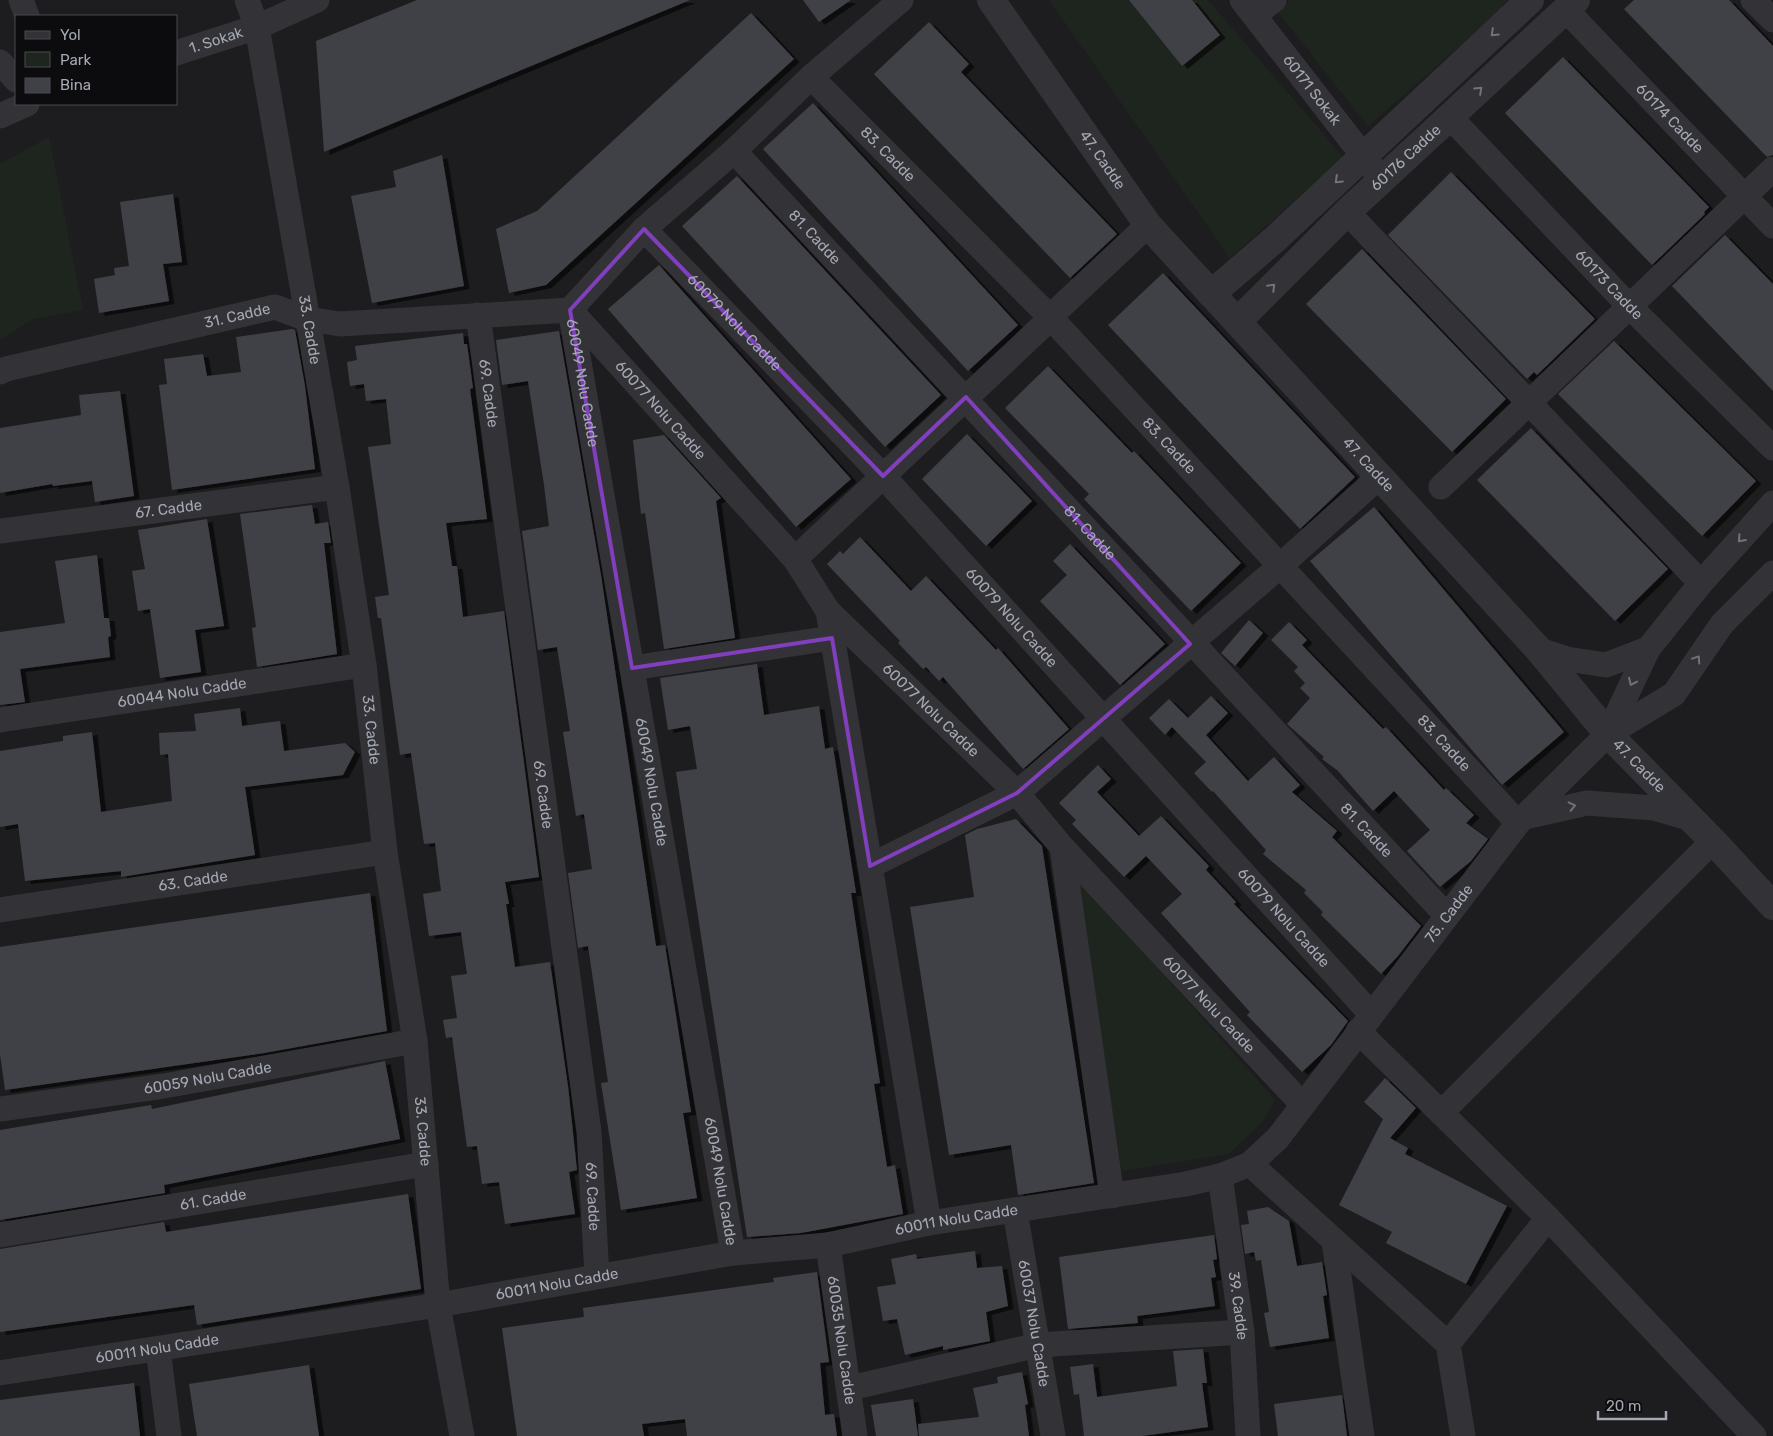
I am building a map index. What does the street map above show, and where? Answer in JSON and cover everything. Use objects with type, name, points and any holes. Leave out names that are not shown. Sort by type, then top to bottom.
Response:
[{"type":"street","points":[[21,0],[27,15]]},
{"type":"street","name":"33. Cadde","points":[[247,0],[256,28],[337,487],[364,665],[385,852],[415,1041],[438,1305],[462,1436]]},
{"type":"street","name":"1. Sokak","points":[[178,52],[256,28],[317,0]]},
{"type":"street","points":[[570,310],[644,229],[734,151],[811,77],[900,0]]},
{"type":"street","name":"47. Cadde","points":[[992,0],[1148,225],[1540,650],[1608,734],[1692,819],[1773,906]]},
{"type":"street","points":[[1211,294],[1274,240],[1530,0]]},
{"type":"street","points":[[1752,0],[1773,20]]},
{"type":"street","name":"60171 Sokak","points":[[1257,5],[1382,180]]},
{"type":"street","name":"60176 Cadde","points":[[1238,321],[1347,212],[1571,5]]},
{"type":"street","name":"60174 Cadde","points":[[1571,5],[1745,198],[1773,226]]},
{"type":"street","points":[[0,62],[15,79]]},
{"type":"street","name":"83. Cadde","points":[[811,77],[1050,318],[1280,566],[1522,820]]},
{"type":"street","points":[[0,116],[25,105]]},
{"type":"street","name":"60173 Cadde","points":[[1450,117],[1629,306],[1773,448]]},
{"type":"street","name":"81. Cadde","points":[[734,151],[966,397],[1190,644],[1447,916]]},
{"type":"street","points":[[1441,487],[1629,306],[1745,198],[1773,169]]},
{"type":"street","points":[[1347,212],[1701,583]]},
{"type":"street","points":[[795,559],[1148,225]]},
{"type":"street","name":"60079 Nolu Cadde","points":[[644,229],[883,476],[1103,718],[1441,1113],[1548,1218],[1754,1436]]},
{"type":"street","name":"31. Cadde","points":[[0,372],[6,369],[275,307],[307,319],[340,324],[570,310]]},
{"type":"street","name":"60077 Nolu Cadde","points":[[570,310],[795,559],[828,611],[1017,793],[1062,846],[1302,1104]]},
{"type":"street","name":"60049 Nolu Cadde","points":[[570,310],[733,1254]]},
{"type":"street","name":"69. Cadde","points":[[478,315],[589,1132],[597,1276]]},
{"type":"street","points":[[870,866],[1017,793],[1280,566],[1380,476]]},
{"type":"street","name":"67. Cadde","points":[[0,531],[337,487]]},
{"type":"street","points":[[1608,734],[1648,649],[1701,583],[1773,502]]},
{"type":"street","points":[[1608,734],[1674,694],[1722,624],[1773,573]]},
{"type":"street","points":[[828,611],[929,1224]]},
{"type":"street","points":[[632,668],[832,638]]},
{"type":"street","points":[[1540,650],[1567,659],[1606,666],[1648,649]]},
{"type":"street","name":"60044 Nolu Cadde","points":[[0,720],[364,665]]},
{"type":"street","name":"75. Cadde","points":[[1250,1164],[1278,1138],[1302,1104],[1522,820],[1608,734]]},
{"type":"street","points":[[1522,820],[1587,803],[1654,808],[1692,819]]},
{"type":"street","points":[[1441,1113],[1713,841]]},
{"type":"street","points":[[1062,846],[1112,1196]]},
{"type":"street","name":"63. Cadde","points":[[0,910],[385,852]]},
{"type":"street","name":"60059 Nolu Cadde","points":[[0,1109],[164,1086],[415,1041]]},
{"type":"street","name":"61. Cadde","points":[[0,1235],[426,1164]]},
{"type":"street","points":[[1250,1164],[1448,1344],[1463,1436]]},
{"type":"street","name":"60011 Nolu Cadde","points":[[0,1373],[438,1305],[733,1254],[828,1245],[929,1224],[1112,1196],[1220,1176],[1250,1164]]},
{"type":"street","name":"39. Cadde","points":[[1220,1176],[1242,1332],[1248,1436]]},
{"type":"street","name":"60037 Nolu Cadde","points":[[1015,1211],[1054,1436]]},
{"type":"street","points":[[1448,1344],[1548,1218]]},
{"type":"street","points":[[1334,1241],[1362,1436]]},
{"type":"street","name":"60035 Nolu Cadde","points":[[828,1245],[850,1388],[855,1436]]},
{"type":"street","points":[[850,1388],[1038,1345],[1242,1332]]},
{"type":"street","points":[[158,1349],[169,1436]]},
{"type":"highlighted area","points":[[644,229],[883,476],[966,397],[1190,644],[1017,793],[870,866],[832,638],[632,668],[570,310]]},
{"type":"shaded area","points":[[0,0],[1773,0],[1773,1436],[0,1436]]},
{"type":"green space","points":[[1049,0],[1208,0],[1343,157],[1230,258]]},
{"type":"green space","points":[[1290,0],[1512,0],[1368,126],[1277,11]]},
{"type":"green space","points":[[49,137],[83,310],[33,319],[0,340],[0,164]]},
{"type":"green space","points":[[1073,872],[1275,1100],[1263,1121],[1229,1154],[1122,1171]]},
{"type":"building","points":[[417,0],[690,0],[324,152],[316,41]]},
{"type":"building","points":[[803,0],[851,0],[819,22]]},
{"type":"building","points":[[1129,0],[1192,0],[1220,35],[1182,66]]},
{"type":"building","points":[[1634,0],[1729,0],[1773,46],[1773,155],[1767,157],[1624,9]]},
{"type":"building","points":[[751,13],[794,59],[546,285],[509,293],[496,229],[537,211]]},
{"type":"building","points":[[929,22],[969,64],[961,72],[1117,234],[1070,278],[874,74]]},
{"type":"building","points":[[1563,57],[1709,207],[1704,212],[1705,214],[1652,265],[1505,113]]},
{"type":"building","points":[[813,103],[1018,325],[968,371],[763,149]]},
{"type":"building","points":[[442,155],[464,286],[372,303],[351,196],[396,187],[393,171]]},
{"type":"building","points":[[1451,172],[1595,319],[1537,375],[1534,372],[1527,379],[1388,235]]},
{"type":"building","points":[[737,176],[941,395],[885,447],[682,226]]},
{"type":"building","points":[[173,194],[182,262],[163,264],[169,301],[99,313],[94,279],[115,275],[114,268],[129,266],[120,202]]},
{"type":"building","points":[[1725,235],[1773,284],[1773,391],[1672,286]]},
{"type":"building","points":[[1362,249],[1506,399],[1452,452],[1306,304]]},
{"type":"building","points":[[659,265],[851,479],[796,527],[608,309]]},
{"type":"building","points":[[1163,273],[1355,477],[1300,529],[1108,325]]},
{"type":"building","points":[[295,330],[305,386],[315,469],[172,490],[159,385],[167,384],[164,359],[203,354],[207,376],[241,372],[236,337]]},
{"type":"building","points":[[559,331],[601,575],[656,946],[665,945],[691,1112],[683,1113],[697,1198],[621,1210],[601,1083],[608,1082],[588,946],[578,948],[568,873],[592,869],[584,814],[576,816],[563,732],[570,731],[557,647],[538,650],[522,531],[549,526],[544,485],[528,381],[502,385],[496,340]]},
{"type":"building","points":[[463,333],[464,344],[467,344],[473,388],[470,389],[487,519],[446,523],[452,566],[457,566],[463,617],[504,611],[539,877],[505,882],[509,904],[506,904],[515,967],[550,962],[568,1086],[577,1170],[569,1172],[575,1214],[505,1224],[499,1182],[482,1184],[477,1146],[467,1147],[452,1037],[446,1038],[443,1020],[457,1018],[451,976],[467,974],[461,932],[429,936],[423,894],[441,891],[435,843],[424,844],[411,753],[400,755],[381,618],[378,618],[375,597],[389,595],[368,447],[391,444],[386,399],[366,401],[364,384],[350,386],[347,362],[357,360],[355,346]]},
{"type":"building","points":[[1614,341],[1756,481],[1702,536],[1558,394]]},
{"type":"building","points":[[1048,366],[1132,453],[1134,451],[1241,563],[1191,611],[1084,499],[1089,494],[1005,408]]},
{"type":"building","points":[[120,391],[134,496],[95,502],[92,481],[53,486],[52,484],[0,493],[0,428],[81,415],[79,395]]},
{"type":"building","points":[[1531,428],[1668,569],[1615,621],[1477,480]]},
{"type":"building","points":[[967,434],[1032,501],[986,546],[922,479]]},
{"type":"building","points":[[664,435],[721,498],[716,501],[735,638],[664,649],[645,513],[641,514],[633,440]]},
{"type":"building","points":[[312,505],[315,524],[328,522],[331,543],[324,543],[337,654],[257,667],[252,628],[256,627],[240,514]]},
{"type":"building","points":[[1374,507],[1564,732],[1502,785],[1310,561]]},
{"type":"building","points":[[207,519],[224,626],[195,630],[201,672],[160,678],[150,609],[138,611],[132,571],[145,569],[138,530]]},
{"type":"building","points":[[860,537],[911,591],[926,576],[996,650],[998,648],[1069,729],[1023,769],[943,677],[939,681],[926,667],[923,669],[898,643],[900,641],[827,564],[840,551],[843,554]]},
{"type":"building","points":[[1070,544],[1165,644],[1120,685],[1040,601],[1067,575],[1053,561]]},
{"type":"building","points":[[97,555],[104,618],[109,618],[111,636],[108,637],[110,657],[20,669],[25,702],[0,705],[0,632],[65,623],[55,561]]},
{"type":"building","points":[[1249,620],[1263,633],[1235,666],[1221,653]]},
{"type":"building","points":[[1289,622],[1307,640],[1302,645],[1383,729],[1386,727],[1444,790],[1446,788],[1474,815],[1466,823],[1488,839],[1471,861],[1440,887],[1407,851],[1430,830],[1394,791],[1373,811],[1337,770],[1322,759],[1324,757],[1287,724],[1310,698],[1300,688],[1305,683],[1294,671],[1298,667],[1271,640]]},
{"type":"building","points":[[757,664],[764,715],[819,706],[825,749],[833,747],[856,893],[851,893],[880,1083],[874,1084],[887,1167],[895,1165],[903,1214],[801,1233],[747,1237],[676,772],[697,769],[690,726],[668,730],[660,678]]},
{"type":"building","points":[[1211,696],[1228,713],[1206,735],[1248,781],[1274,757],[1300,785],[1292,792],[1337,831],[1332,837],[1421,926],[1398,956],[1381,974],[1321,915],[1323,912],[1304,893],[1306,890],[1263,854],[1266,850],[1213,791],[1194,773],[1206,762],[1172,727],[1165,735],[1149,718],[1169,699],[1188,718]]},
{"type":"building","points":[[240,708],[242,726],[280,721],[284,751],[345,743],[355,752],[343,775],[245,787],[255,855],[121,877],[121,871],[25,881],[18,824],[0,827],[0,751],[63,741],[63,736],[92,732],[101,812],[172,801],[168,754],[160,755],[159,733],[196,731],[194,714]]},
{"type":"building","points":[[1098,765],[1111,779],[1097,792],[1139,836],[1161,816],[1209,866],[1206,870],[1236,902],[1234,904],[1348,1021],[1331,1045],[1302,1072],[1247,1015],[1250,1012],[1161,913],[1182,894],[1146,856],[1124,877],[1072,824],[1076,820],[1059,803]]},
{"type":"building","points":[[1016,819],[1042,846],[1094,1183],[1018,1195],[1011,1145],[949,1155],[910,907],[974,897],[965,835],[977,829]]},
{"type":"building","points":[[370,893],[387,1031],[264,1053],[5,1090],[0,1054],[0,947]]},
{"type":"building","points":[[385,1061],[400,1139],[164,1185],[165,1193],[0,1220],[0,1130],[151,1105],[152,1109]]},
{"type":"building","points":[[1385,1078],[1416,1108],[1390,1138],[1408,1148],[1405,1154],[1507,1206],[1466,1284],[1386,1243],[1392,1232],[1339,1205],[1383,1119],[1364,1102]]},
{"type":"building","points":[[408,1194],[421,1289],[197,1325],[194,1305],[0,1332],[0,1249],[164,1222],[166,1232]]},
{"type":"building","points":[[1268,1207],[1289,1221],[1297,1266],[1322,1262],[1327,1295],[1323,1296],[1329,1338],[1270,1347],[1264,1313],[1269,1312],[1261,1260],[1256,1261],[1254,1252],[1245,1254],[1241,1225],[1249,1224],[1247,1211]]},
{"type":"building","points":[[1214,1235],[1217,1259],[1213,1260],[1216,1277],[1211,1278],[1215,1306],[1137,1316],[1138,1323],[1068,1329],[1059,1257]]},
{"type":"building","points":[[975,1251],[977,1268],[1002,1266],[1008,1306],[986,1312],[990,1341],[943,1350],[943,1346],[905,1355],[897,1319],[883,1321],[877,1287],[896,1284],[891,1259],[916,1254],[917,1259]]},
{"type":"building","points":[[817,1272],[829,1362],[820,1363],[825,1415],[834,1414],[837,1436],[687,1436],[685,1419],[642,1424],[644,1436],[517,1436],[502,1328],[584,1317],[583,1308],[774,1282],[773,1278]]},
{"type":"building","points":[[1203,1349],[1207,1383],[1202,1383],[1208,1427],[1142,1436],[1084,1436],[1079,1394],[1074,1395],[1070,1367],[1093,1364],[1097,1397],[1177,1386],[1173,1351]]},
{"type":"building","points":[[309,1365],[319,1436],[197,1436],[189,1384]]},
{"type":"building","points":[[1022,1372],[1028,1404],[1025,1405],[1029,1436],[919,1436],[918,1424],[979,1417],[973,1388],[998,1383],[997,1377]]},
{"type":"building","points":[[134,1383],[140,1436],[0,1436],[0,1400]]},
{"type":"building","points":[[1342,1395],[1347,1436],[1278,1436],[1274,1404]]},
{"type":"building","points":[[913,1399],[918,1436],[876,1436],[871,1405]]}]
